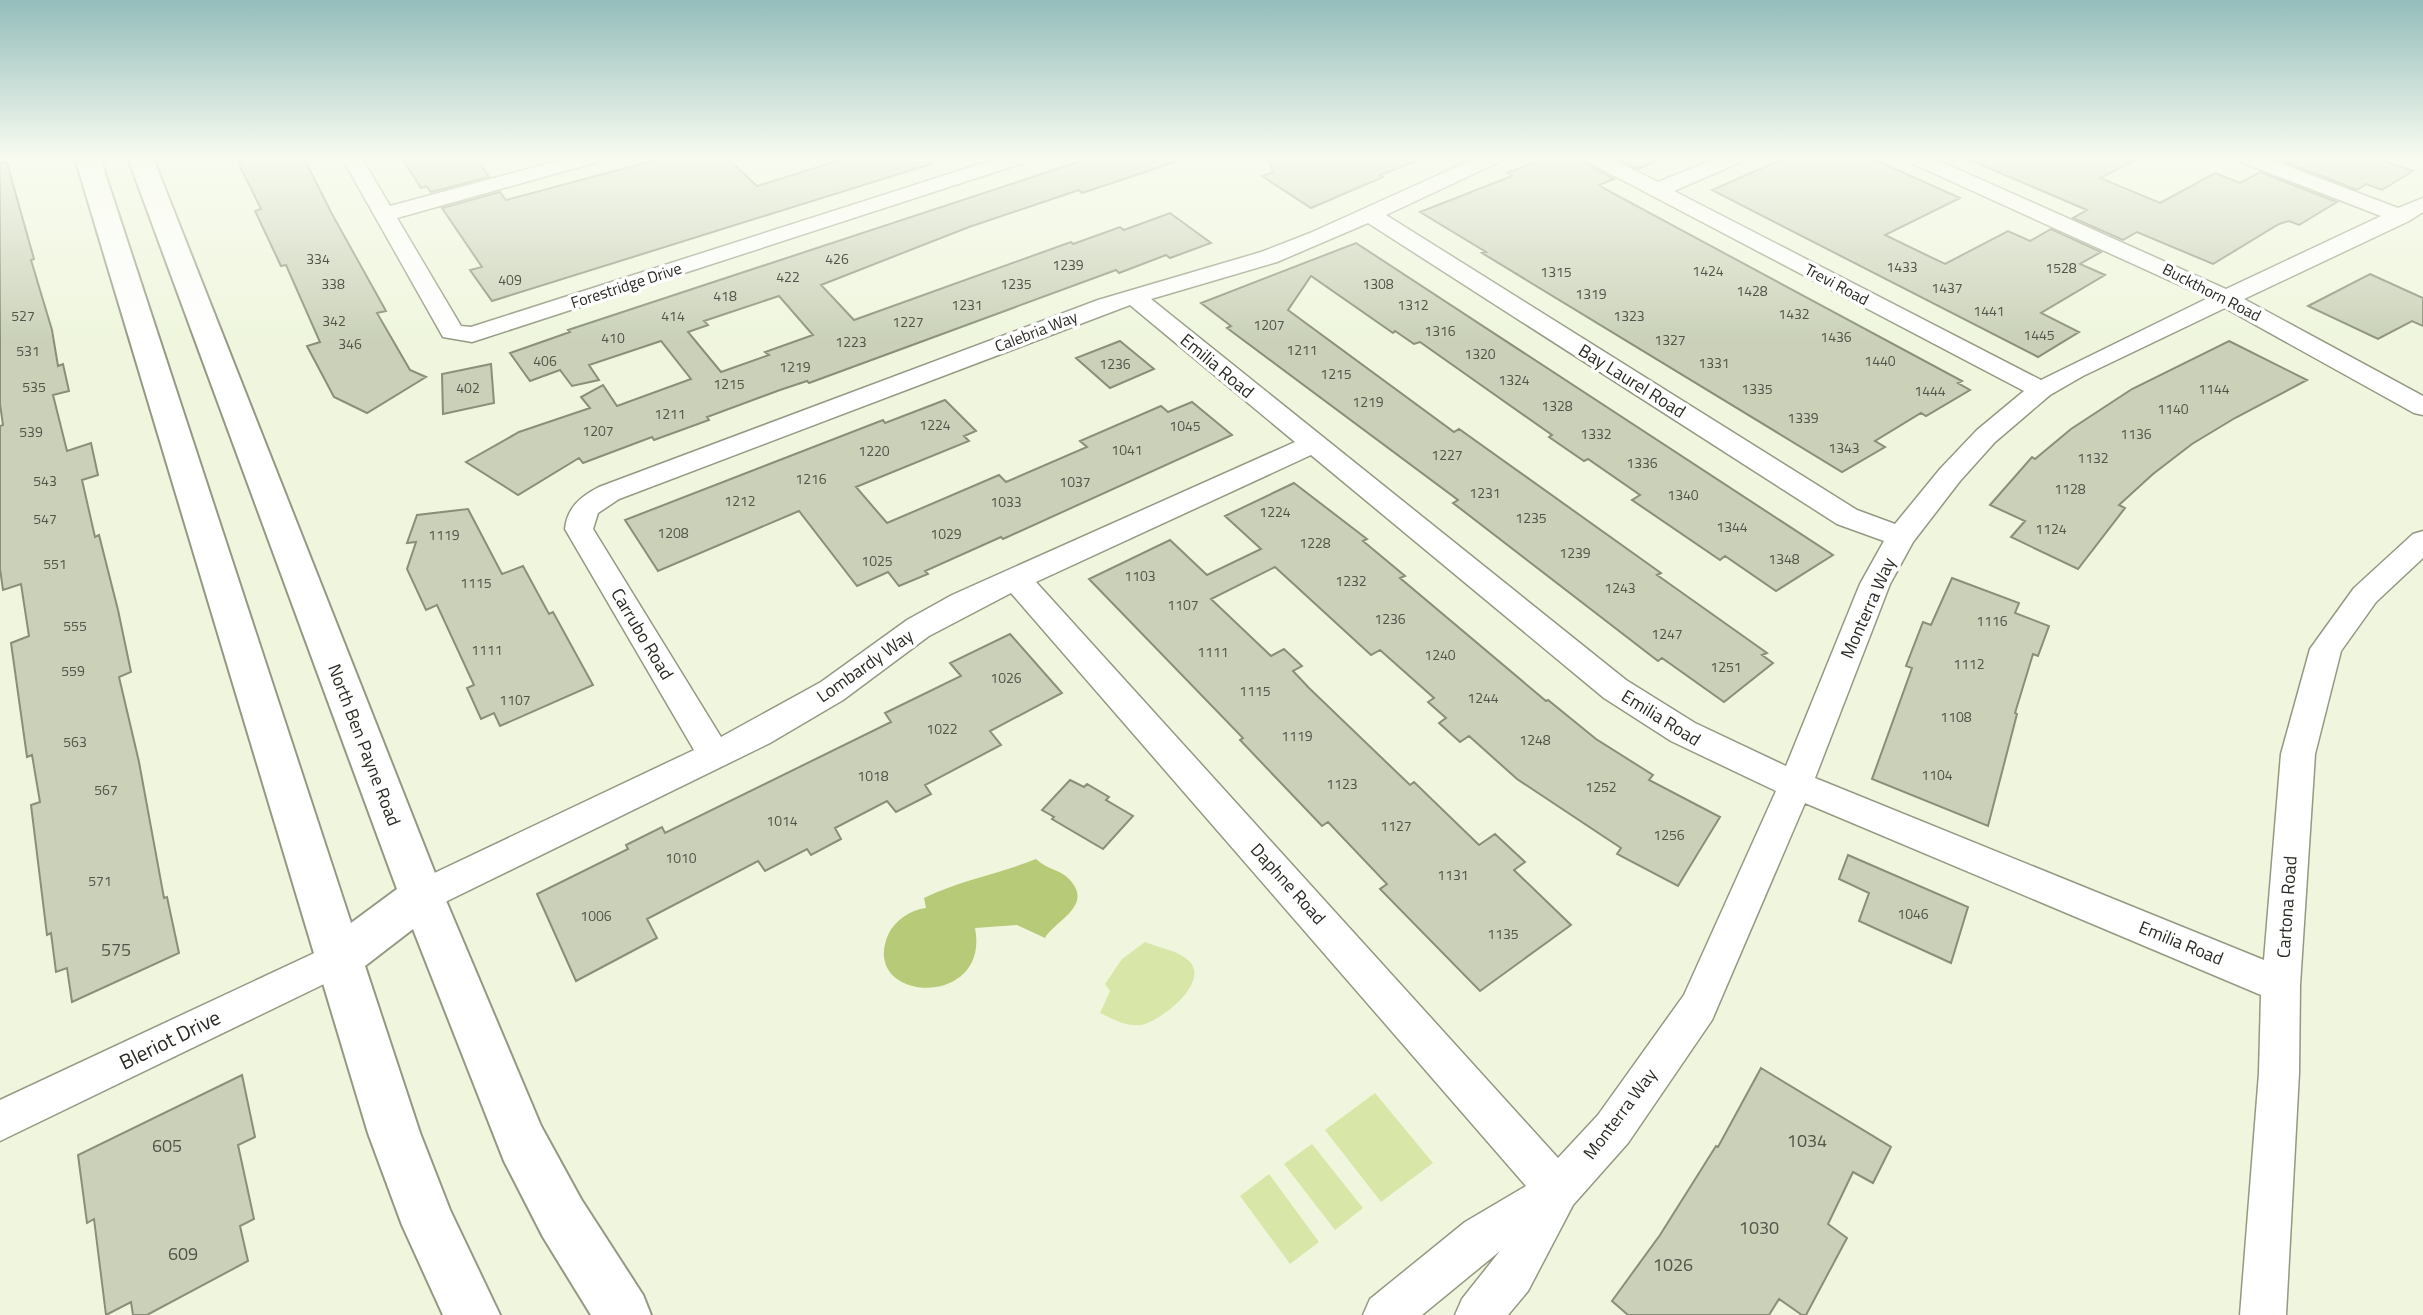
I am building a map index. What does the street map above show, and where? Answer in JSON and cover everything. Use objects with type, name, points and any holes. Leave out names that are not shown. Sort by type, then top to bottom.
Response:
[{"type":"street","points":[[106,219],[394,1133],[429,1225],[472,1315]]},
{"type":"street","name":"North Ben Payne Road","points":[[163,219],[422,896],[522,1143],[562,1218],[623,1315]]},
{"type":"street","name":"Forestridge Drive","points":[[386,219],[452,332],[472,335],[829,219]]},
{"type":"street","name":"Calebria Way","points":[[584,511],[609,492],[1133,296],[1269,257],[1357,219]]},
{"type":"street","name":"Bay Laurel Road","points":[[1377,219],[1847,517],[1901,537]]},
{"type":"street","name":"Trevi Road","points":[[1714,219],[2042,390]]},
{"type":"street","name":"Buckthorn Road","points":[[2056,219],[2228,298],[2423,407]]},
{"type":"street","name":"Monterra Way","points":[[1478,1315],[1512,1275],[1558,1190],[1613,1129],[1698,1007],[1796,784],[1875,584],[1901,537],[1950,475],[1986,436],[2042,390],[2074,371],[2392,219]]},
{"type":"street","name":"Emilia Road","points":[[1133,296],[1312,444],[1641,708],[1712,749],[2281,985]]},
{"type":"street","name":"Lombardy Way","points":[[422,896],[714,755],[810,705],[939,615],[1312,444]]},
{"type":"street","name":"Carrubo Road","points":[[584,511],[579,529],[714,755]]},
{"type":"street","name":"Cartona Road","points":[[2263,1315],[2279,1073],[2281,985],[2298,754],[2326,649],[2365,594],[2423,541]]},
{"type":"street","name":"Daphne Road","points":[[1016,579],[1558,1190]]},
{"type":"street","points":[[340,958],[422,896]]},
{"type":"street","name":"Bleriot Drive","points":[[0,1121],[340,958]]},
{"type":"street","name":"Monterra Way","points":[[1386,1315],[1481,1238],[1558,1190]]},
{"type":"shaded area","points":[[1036,859],[1069,879],[1076,889],[1077,897],[1070,912],[1045,938],[1017,925],[975,928],[975,955],[964,973],[947,984],[927,988],[907,984],[892,974],[884,958],[888,935],[904,917],[926,908],[924,898],[951,886]]},
{"type":"shaded area","points":[[1145,942],[1185,957],[1194,970],[1193,979],[1180,1000],[1160,1017],[1141,1025],[1130,1025],[1100,1013],[1110,991],[1105,984],[1122,959]]},
{"type":"shaded area","points":[[1375,1093],[1433,1163],[1381,1202],[1325,1130]]},
{"type":"shaded area","points":[[1312,1144],[1363,1208],[1335,1230],[1284,1164]]},
{"type":"shaded area","points":[[1269,1174],[1319,1242],[1290,1264],[1240,1196]]},
{"type":"building","points":[[0,219],[23,219],[34,259],[31,260],[52,330],[58,366],[63,364],[69,391],[53,395],[67,451],[91,443],[98,475],[82,480],[95,537],[99,535],[131,672],[119,677],[139,762],[164,898],[167,897],[179,953],[72,1002],[67,968],[56,972],[51,933],[47,935],[31,805],[40,802],[32,755],[27,757],[11,643],[29,636],[21,584],[3,590],[0,569],[0,426],[3,425],[0,404]]},
{"type":"building","points":[[259,219],[335,219],[386,311],[377,313],[410,370],[426,377],[367,413],[334,397],[307,346],[320,342],[286,265],[281,266]]},
{"type":"building","points":[[450,219],[753,219],[492,301],[470,270],[482,267]]},
{"type":"building","points":[[904,219],[992,219],[821,285],[854,320],[1071,242],[1073,244],[1120,227],[1124,230],[1153,219],[1179,219],[1211,243],[1170,258],[1166,255],[1119,273],[1116,270],[809,383],[807,381],[780,390],[654,440],[652,437],[583,463],[579,458],[518,495],[466,462],[519,432],[590,408],[581,397],[603,385],[617,406],[691,379],[661,341],[589,365],[599,380],[572,386],[560,370],[530,381],[510,353],[570,332],[568,330]],"holes":[[[779,296],[813,335],[765,352],[769,355],[721,372],[688,332],[708,325],[704,321]]]},
{"type":"building","points":[[1432,219],[1661,219],[1962,381],[1958,383],[1970,390],[1926,416],[1921,413],[1875,441],[1885,447],[1842,472],[1482,253],[1486,252]]},
{"type":"building","points":[[1769,219],[1917,219],[1885,235],[1945,264],[2008,231],[2030,241],[2051,229],[2101,252],[2080,264],[2105,275],[2041,313],[2079,332],[2038,357]]},
{"type":"building","points":[[2076,219],[2308,219],[2299,225],[2289,221],[2279,224],[2213,264],[2137,232],[2123,240]]},
{"type":"building","points":[[1356,243],[1833,555],[1776,591],[1725,556],[1720,560],[1632,500],[1640,495],[1588,459],[1584,461],[1549,437],[1552,435],[1420,342],[1414,344],[1395,331],[1393,333],[1311,276],[1288,310],[1454,432],[1459,429],[1661,573],[1657,575],[1767,653],[1762,655],[1773,663],[1724,702],[1662,658],[1658,661],[1453,503],[1458,500],[1227,328],[1231,326],[1201,303]]},
{"type":"building","points":[[2370,274],[2423,298],[2423,326],[2412,321],[2378,339],[2308,306]]},
{"type":"building","points":[[1120,341],[1154,369],[1110,388],[1076,358]]},
{"type":"building","points":[[2229,341],[2307,380],[2192,444],[2153,474],[2119,505],[2125,508],[2078,569],[2011,537],[2025,521],[1990,505],[2032,457],[2035,459],[2071,429],[2132,389]]},
{"type":"building","points":[[491,364],[494,403],[443,414],[442,374]]},
{"type":"building","points":[[945,400],[976,431],[964,436],[969,441],[856,487],[887,523],[999,475],[1006,482],[1087,447],[1080,441],[1161,406],[1168,412],[1192,402],[1232,435],[1003,539],[1001,537],[925,571],[928,574],[899,586],[888,572],[857,586],[799,511],[658,571],[625,520],[883,420],[885,423]]},
{"type":"building","points":[[1294,483],[1367,539],[1363,541],[1405,576],[1400,578],[1546,701],[1596,739],[1653,775],[1649,780],[1720,817],[1678,886],[1617,854],[1621,848],[1517,779],[1469,736],[1460,742],[1439,723],[1446,718],[1428,702],[1434,698],[1380,650],[1371,655],[1275,567],[1211,599],[1271,656],[1284,649],[1302,666],[1293,671],[1309,688],[1410,785],[1414,782],[1479,845],[1495,834],[1525,862],[1514,870],[1571,925],[1480,991],[1380,889],[1387,884],[1328,822],[1322,826],[1240,740],[1243,738],[1089,579],[1170,540],[1207,575],[1261,549],[1225,516]]},
{"type":"building","points":[[468,509],[502,574],[523,566],[549,614],[553,612],[593,685],[500,726],[494,713],[481,719],[467,688],[474,685],[437,605],[426,610],[407,569],[416,542],[407,543],[417,515]]},
{"type":"building","points":[[1952,578],[2019,603],[2015,613],[2049,626],[2038,656],[2033,654],[2015,713],[2017,714],[1988,826],[1872,779],[1912,668],[1906,666],[1923,622],[1931,625]]},
{"type":"building","points":[[1010,634],[1062,693],[990,731],[1001,745],[925,785],[931,794],[896,812],[887,801],[835,828],[841,839],[811,855],[807,849],[765,871],[758,861],[647,919],[657,938],[576,981],[537,894],[628,849],[626,845],[662,827],[665,833],[891,722],[885,713],[961,676],[950,663]]},
{"type":"building","points":[[1070,780],[1084,787],[1087,784],[1109,797],[1106,800],[1133,816],[1103,849],[1052,819],[1054,817],[1042,810]]},
{"type":"building","points":[[1848,855],[1968,907],[1951,963],[1859,921],[1869,893],[1839,879]]},
{"type":"building","points":[[1761,1068],[1891,1147],[1873,1183],[1853,1172],[1828,1224],[1847,1238],[1806,1315],[1779,1299],[1769,1315],[1628,1315],[1612,1301],[1660,1235],[1716,1146],[1718,1147]]},
{"type":"building","points":[[242,1075],[255,1137],[238,1145],[254,1219],[240,1226],[248,1261],[147,1315],[133,1315],[131,1302],[106,1315],[94,1219],[87,1223],[78,1155]]}]
